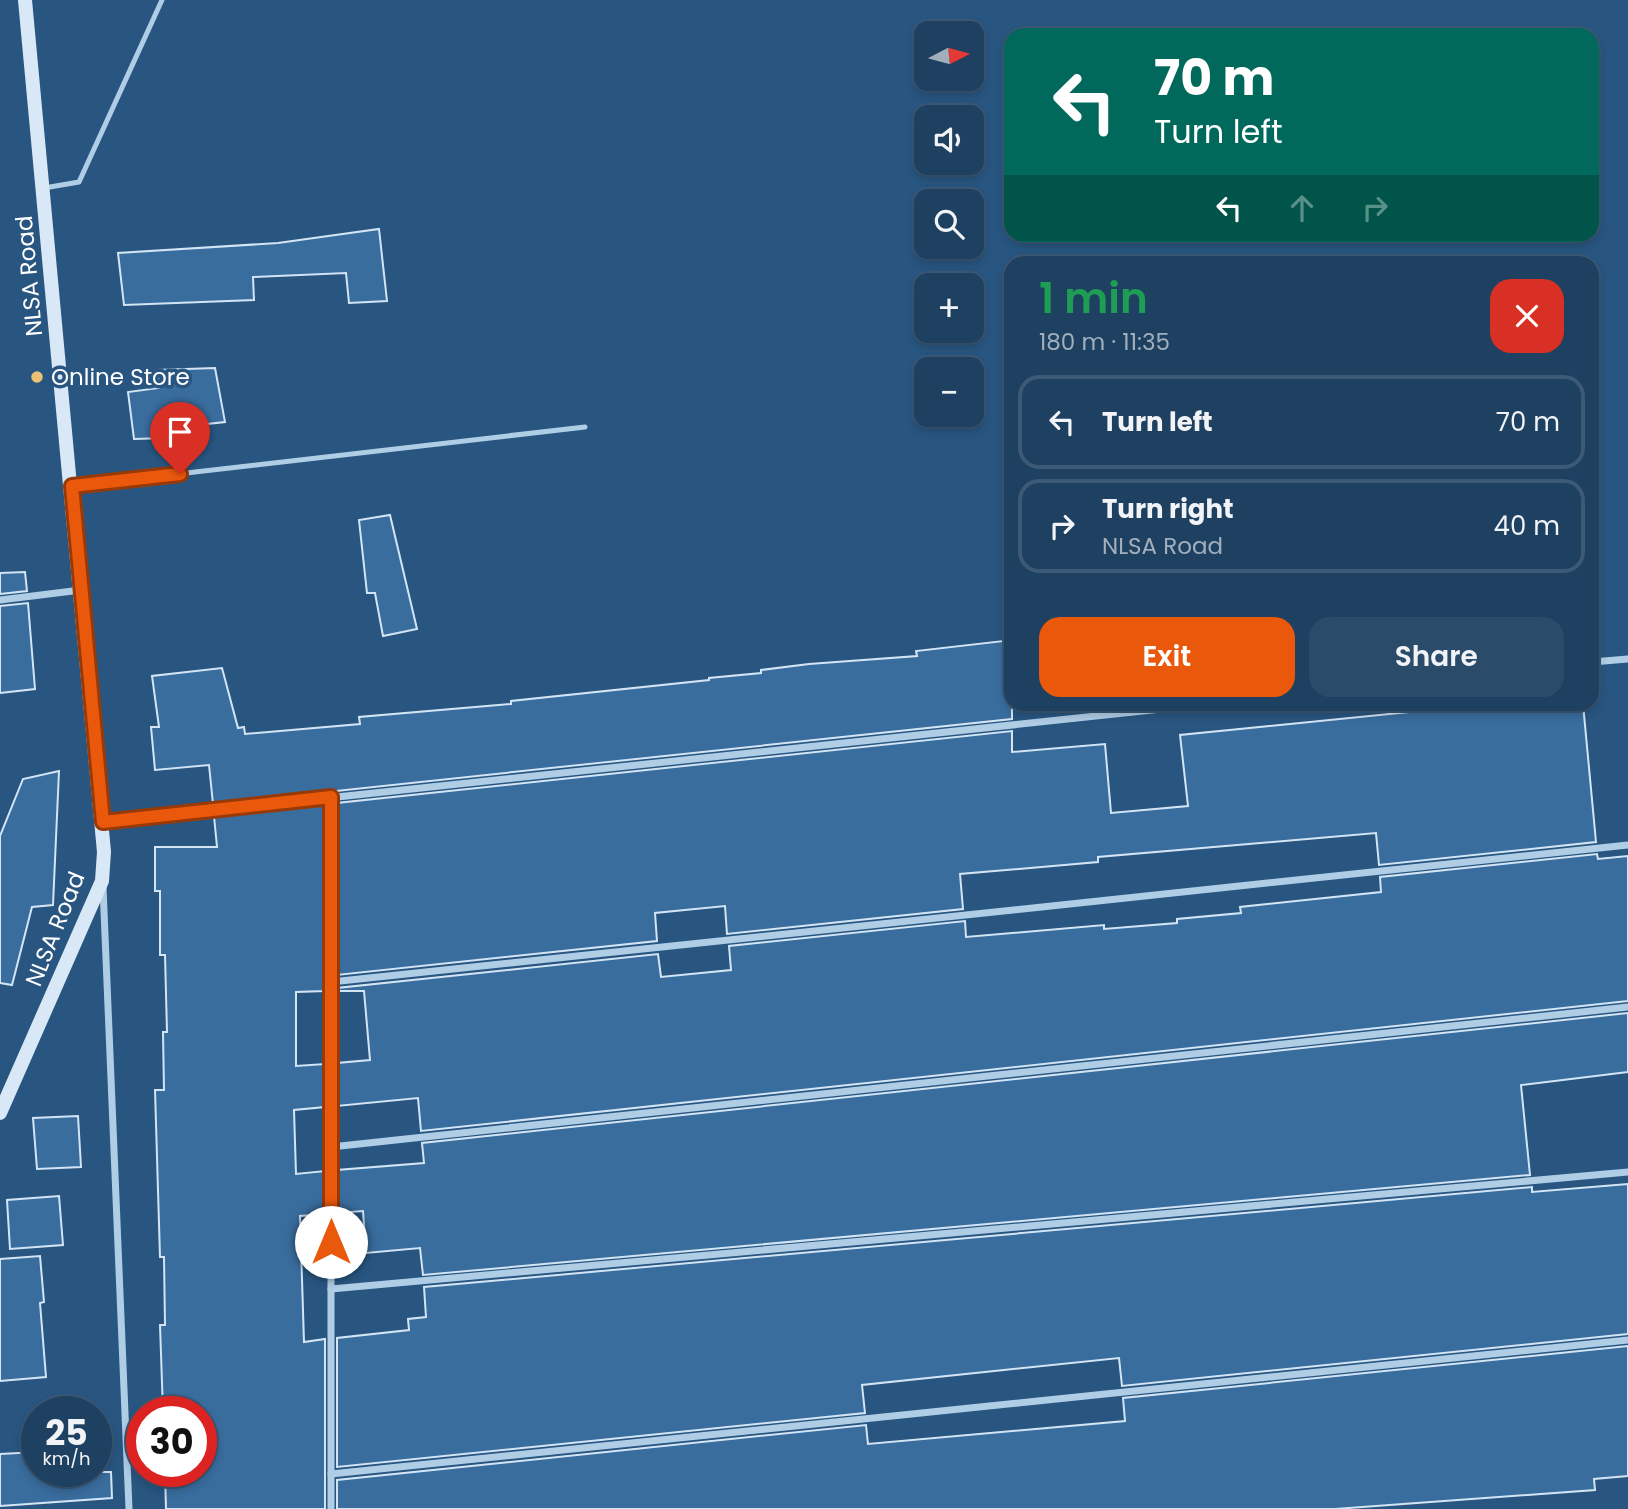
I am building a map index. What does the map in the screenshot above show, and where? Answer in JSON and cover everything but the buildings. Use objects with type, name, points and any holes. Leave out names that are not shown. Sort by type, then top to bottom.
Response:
[{"type":"main road","name":"NLSA Road","points":[[0,1113],[102,881],[103,822],[25,0]]},
{"type":"street","points":[[0,600],[82,590]]},
{"type":"street","points":[[1599,662],[1628,659]]},
{"type":"street","points":[[103,822],[1143,711]]},
{"type":"street","points":[[331,797],[331,1509]]},
{"type":"street","points":[[331,982],[1628,845]]},
{"type":"street","points":[[102,881],[129,1509]]},
{"type":"street","points":[[331,1147],[1628,1007]]},
{"type":"street","points":[[331,1289],[1628,1172]]},
{"type":"street","points":[[331,1474],[1628,1340]]},
{"type":"lane","points":[[44,188],[79,183],[162,0]]},
{"type":"lane","points":[[72,486],[585,427]]},
{"type":"place","name":"Online Store","points":[[37,377]]},
{"type":"route","points":[[180,474],[72,486],[103,822],[331,797],[331,1242]]}]
